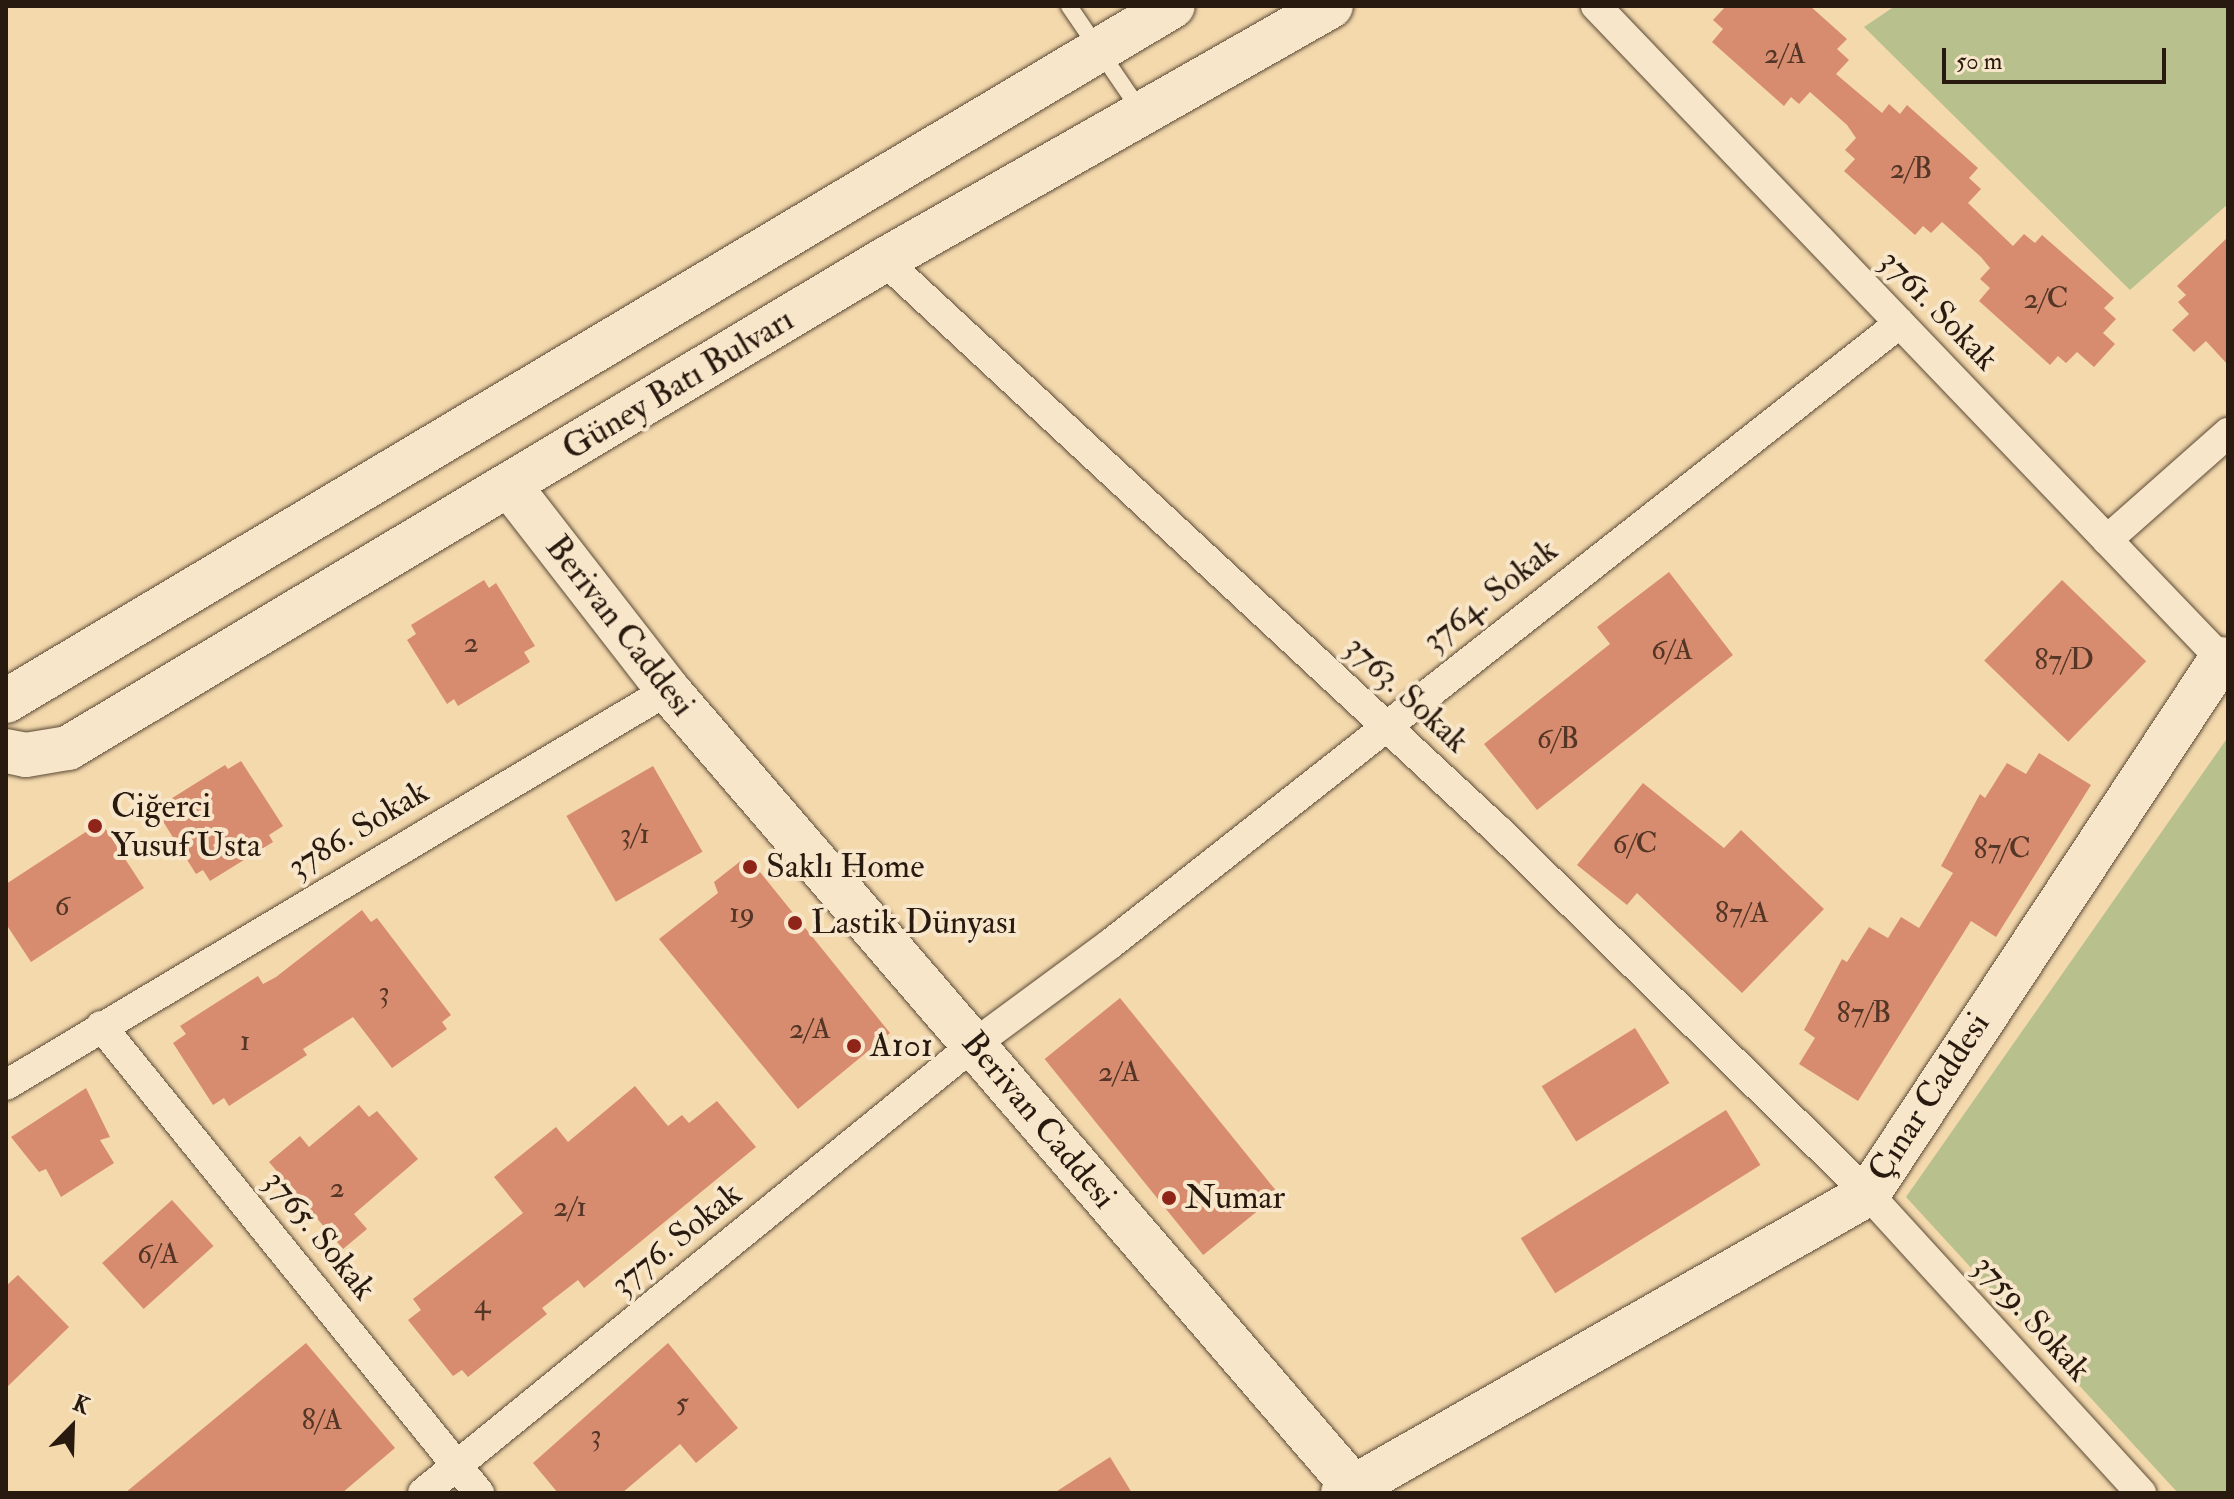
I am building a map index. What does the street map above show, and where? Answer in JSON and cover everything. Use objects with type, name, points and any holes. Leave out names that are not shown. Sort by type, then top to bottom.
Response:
[{"type":"street","name":"Güney Batı Bulvarı","points":[[15,697],[1173,6]]},
{"type":"street","name":"3761. Sokak","points":[[1596,6],[2225,662]]},
{"type":"street","name":"Güney Batı Bulvarı","points":[[16,753],[68,748],[884,260],[1142,113],[1306,12]]},
{"type":"street","name":"3763. Sokak","points":[[884,260],[1385,726],[1868,1194]]},
{"type":"street","name":"3764. Sokak","points":[[976,1043],[1109,945],[1900,323]]},
{"type":"street","points":[[2107,540],[2228,433]]},
{"type":"street","name":"Berivan Caddesi","points":[[509,485],[668,690],[976,1043],[1179,1289],[1352,1491]]},
{"type":"street","name":"Çınar Caddesi","points":[[1352,1491],[1868,1194],[2225,662]]},
{"type":"street","name":"3786. Sokak","points":[[6,1085],[668,690]]},
{"type":"street","name":"3765. Sokak","points":[[101,1026],[479,1493]]},
{"type":"street","name":"3776. Sokak","points":[[423,1493],[976,1043]]},
{"type":"street","name":"3759. Sokak","points":[[1868,1194],[2141,1493]]},
{"type":"lane","points":[[1069,6],[1142,113]]},
{"type":"green space","points":[[1895,6],[2228,6],[2228,204],[2130,290],[1864,27]]},
{"type":"green space","points":[[2228,737],[2228,1493],[2178,1493],[1906,1197]]},
{"type":"building","points":[[1726,6],[1810,6],[1847,39],[1837,49],[1849,60],[1836,74],[1882,113],[1889,104],[1900,114],[1907,105],[1978,168],[1969,178],[1981,189],[1968,203],[2013,246],[2024,234],[2035,243],[2042,235],[2114,298],[2104,308],[2116,319],[2103,333],[2115,344],[2094,367],[2077,352],[2066,363],[2058,356],[2050,365],[1979,301],[1990,288],[1980,279],[1990,268],[1981,257],[1942,222],[1931,233],[1923,226],[1915,235],[1844,171],[1855,159],[1845,150],[1856,138],[1847,125],[1810,92],[1799,104],[1791,97],[1784,106],[1712,42],[1723,29],[1713,20]]},
{"type":"building","points":[[2228,237],[2228,365],[2206,341],[2194,352],[2172,330],[2189,314],[2178,302],[2186,295],[2177,286]]},
{"type":"building","points":[[1669,572],[1733,655],[1537,810],[1484,744],[1610,644],[1597,627]]},
{"type":"building","points":[[484,580],[489,588],[496,583],[535,646],[524,652],[530,662],[458,706],[454,699],[447,704],[407,640],[416,634],[411,625]]},
{"type":"building","points":[[2062,580],[2146,661],[2068,742],[1984,661]]},
{"type":"building","points":[[2039,753],[2091,785],[1996,937],[1971,921],[1858,1101],[1799,1064],[1815,1038],[1804,1030],[1842,959],[1847,962],[1869,927],[1888,938],[1901,917],[1919,928],[1953,873],[1941,866],[1980,794],[1985,798],[2007,763],[2026,774]]},
{"type":"building","points":[[241,761],[283,826],[269,835],[273,842],[210,881],[203,870],[196,874],[159,815],[173,806],[169,800],[225,765],[228,769]]},
{"type":"building","points":[[653,766],[702,852],[616,902],[566,816]]},
{"type":"building","points":[[1643,783],[1724,848],[1741,830],[1824,909],[1742,993],[1637,893],[1627,905],[1577,865]]},
{"type":"building","points":[[101,822],[144,888],[31,962],[6,924],[6,884]]},
{"type":"building","points":[[747,856],[890,1033],[798,1109],[659,939],[718,893],[714,882]]},
{"type":"building","points":[[362,910],[371,922],[377,918],[451,1015],[442,1022],[447,1029],[392,1068],[353,1017],[303,1049],[307,1055],[229,1106],[224,1098],[213,1105],[173,1043],[186,1034],[180,1026],[258,976],[263,984],[276,977]]},
{"type":"building","points":[[1120,998],[1279,1194],[1203,1255],[1045,1059]]},
{"type":"building","points":[[1635,1028],[1669,1083],[1576,1141],[1542,1086]]},
{"type":"building","points":[[635,1086],[668,1126],[682,1115],[689,1123],[717,1101],[756,1147],[584,1288],[578,1280],[542,1308],[547,1314],[468,1377],[462,1370],[453,1376],[408,1320],[421,1310],[413,1299],[523,1213],[494,1177],[556,1127],[568,1142]]},
{"type":"building","points":[[86,1088],[110,1137],[100,1140],[114,1163],[61,1197],[46,1169],[39,1172],[11,1137]]},
{"type":"building","points":[[359,1105],[369,1117],[377,1111],[418,1159],[354,1214],[367,1229],[343,1249],[269,1162],[300,1136],[309,1147]]},
{"type":"building","points":[[1726,1110],[1760,1165],[1555,1293],[1521,1238]]},
{"type":"building","points":[[172,1200],[213,1246],[144,1309],[102,1263]]},
{"type":"building","points":[[18,1275],[69,1327],[6,1388],[6,1286]]},
{"type":"building","points":[[306,1343],[395,1448],[342,1493],[125,1493]]},
{"type":"building","points":[[668,1343],[738,1428],[696,1463],[680,1444],[622,1493],[558,1493],[533,1463]]},
{"type":"building","points":[[1110,1457],[1132,1493],[1054,1493]]},
{"type":"place","name":"Ciğerci Yusuf Usta","points":[[95,826]]},
{"type":"place","name":"Saklı Home","points":[[750,867]]},
{"type":"place","name":"Lastik Dünyası","points":[[795,923]]},
{"type":"place","name":"A101","points":[[854,1046]]},
{"type":"place","name":"Numar","points":[[1169,1198]]}]
